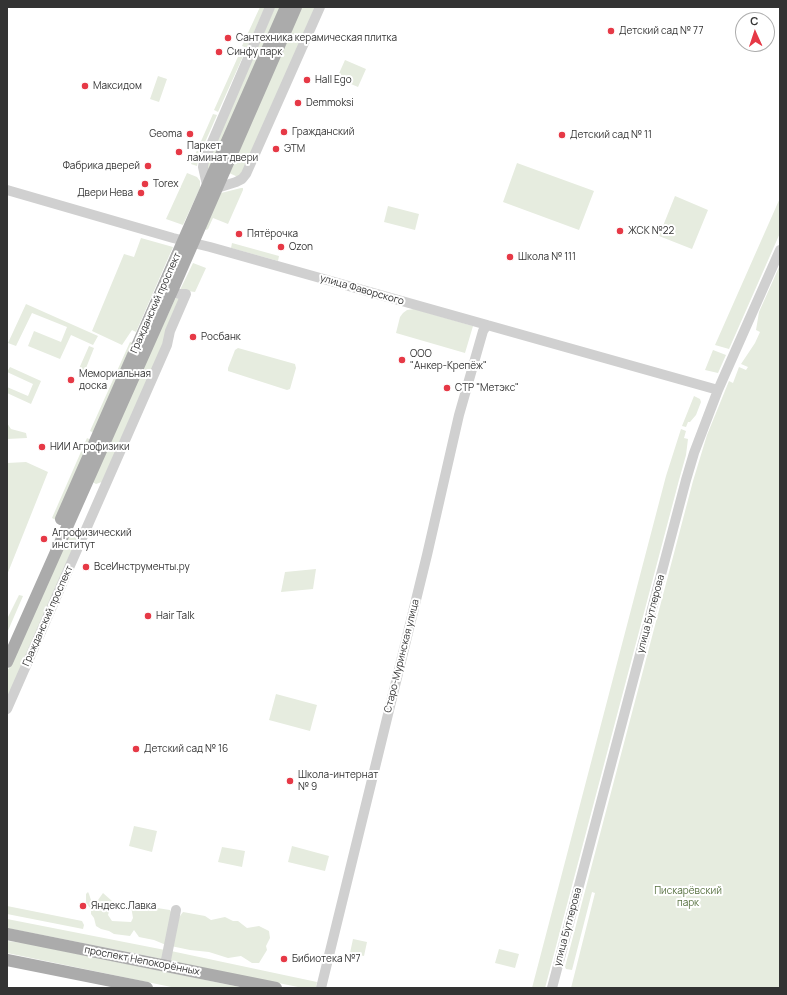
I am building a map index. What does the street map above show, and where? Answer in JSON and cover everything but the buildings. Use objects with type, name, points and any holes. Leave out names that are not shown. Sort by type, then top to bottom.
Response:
[{"type":"main road","name":"Гражданский проспект","points":[[212,187],[286,7]]},
{"type":"main road","name":"Гражданский проспект","points":[[7,643],[212,187],[296,7]]},
{"type":"main road","name":"Гражданский проспект","points":[[7,662],[172,291],[188,241]]},
{"type":"main road","name":"проспект Непокорённых","points":[[7,934],[276,988]]},
{"type":"main road","points":[[7,960],[147,988]]},
{"type":"street","points":[[270,7],[204,160],[203,167],[212,187],[236,182],[246,174],[320,7]]},
{"type":"street","name":"улица Фаворского","points":[[7,190],[718,390]]},
{"type":"street","name":"улица Бутлерова","points":[[552,988],[686,480],[718,390],[780,250]]},
{"type":"street","name":"Гражданский проспект","points":[[7,709],[167,345],[170,331],[186,294],[179,294],[172,291]]},
{"type":"street","name":"Старо-Муринская улица","points":[[322,988],[438,508],[459,415],[483,330],[487,325]]},
{"type":"street","points":[[165,965],[176,910]]},
{"type":"green space","points":[[260,7],[265,7],[247,48],[242,46]]},
{"type":"green space","points":[[275,7],[283,7],[208,171],[207,162]]},
{"type":"green space","points":[[301,7],[316,7],[244,170],[238,177],[229,173]]},
{"type":"green space","points":[[241,50],[245,52],[218,112],[214,110]]},
{"type":"green space","points":[[345,60],[366,69],[358,87],[337,78]]},
{"type":"green space","points":[[158,76],[167,79],[159,102],[150,99]]},
{"type":"green space","points":[[213,114],[217,115],[199,156],[197,166],[191,164]]},
{"type":"green space","points":[[517,163],[594,191],[579,230],[503,202]]},
{"type":"green space","points":[[187,173],[197,177],[200,181],[200,188],[183,225],[166,219]]},
{"type":"green space","points":[[243,188],[243,190],[228,224],[213,218],[208,229],[206,230],[205,229],[221,193]]},
{"type":"green space","points":[[675,196],[708,210],[692,249],[659,236]]},
{"type":"green space","points":[[780,198],[780,233],[729,349],[715,345]]},
{"type":"green space","points":[[388,206],[419,214],[415,230],[384,222]]},
{"type":"green space","points":[[141,238],[173,247],[136,332],[132,330],[122,345],[92,331],[124,254],[134,257]]},
{"type":"green space","points":[[232,243],[279,256],[278,261],[231,248]]},
{"type":"green space","points":[[193,263],[206,268],[195,292],[180,290]]},
{"type":"green space","name":"Пискарёвский парк","points":[[780,265],[780,988],[571,988],[595,893],[592,892],[572,970],[566,969],[565,967],[693,481],[707,435],[729,381],[733,383],[739,367],[746,370],[748,367],[741,364],[755,343],[760,332],[756,330],[759,312]]},
{"type":"green space","points":[[176,298],[180,299],[163,344],[102,482],[96,484],[91,481]]},
{"type":"green space","points":[[26,304],[98,336],[93,345],[71,335],[60,359],[28,346],[34,331],[61,342],[67,327],[32,313],[16,346],[8,343]]},
{"type":"green space","points":[[414,309],[473,326],[465,353],[396,333],[400,317],[403,313],[407,310]]},
{"type":"green space","points":[[130,342],[133,343],[94,433],[90,431]]},
{"type":"green space","points":[[89,346],[94,348],[84,373],[81,373],[78,371]]},
{"type":"green space","points":[[238,348],[295,364],[296,368],[290,389],[287,390],[228,371],[235,350]]},
{"type":"green space","points":[[713,350],[726,355],[718,373],[705,370]]},
{"type":"green space","points":[[10,367],[41,381],[31,404],[7,393],[7,387],[28,396],[33,384],[7,372]]},
{"type":"green space","points":[[694,396],[700,399],[701,402],[696,415],[690,422],[688,422],[686,427],[682,426]]},
{"type":"green space","points":[[7,423],[11,429],[26,433],[27,438],[7,439]]},
{"type":"green space","points":[[681,429],[686,431],[684,438],[688,439],[686,455],[545,988],[532,988],[666,476]]},
{"type":"green space","points":[[87,438],[91,440],[56,520],[52,518]]},
{"type":"green space","points":[[26,462],[48,472],[7,575],[7,463]]},
{"type":"green space","points":[[68,532],[79,536],[7,700],[7,672]]},
{"type":"green space","points":[[316,569],[313,589],[281,592],[285,572]]},
{"type":"green space","points":[[19,595],[23,596],[7,633],[7,617]]},
{"type":"green space","points":[[276,694],[317,705],[310,731],[269,720]]},
{"type":"green space","points":[[134,826],[157,831],[152,852],[129,846]]},
{"type":"green space","points":[[292,846],[329,856],[325,871],[288,862]]},
{"type":"green space","points":[[222,847],[245,851],[242,867],[218,862]]},
{"type":"green space","points":[[88,892],[91,900],[98,900],[103,893],[112,901],[108,915],[112,921],[131,922],[133,918],[131,906],[143,901],[157,908],[170,910],[177,920],[183,912],[205,916],[211,920],[225,917],[233,921],[238,921],[247,928],[259,926],[269,931],[270,938],[266,946],[267,950],[259,963],[252,963],[241,956],[228,958],[209,952],[166,945],[154,940],[139,937],[134,930],[130,936],[114,934],[96,926],[94,918],[91,914],[91,909],[86,903],[86,894]]},
{"type":"green space","points":[[7,906],[82,921],[84,925],[83,929],[7,914]]},
{"type":"green space","points":[[7,919],[165,950],[163,959],[7,928]]},
{"type":"green space","points":[[353,939],[367,942],[364,956],[350,953]]},
{"type":"green space","points":[[7,941],[24,943],[245,988],[176,988],[7,953]]},
{"type":"green space","points":[[499,949],[519,954],[515,968],[495,963]]},
{"type":"green space","points":[[171,951],[317,982],[316,988],[303,988],[169,961]]},
{"type":"place","name":"Детский сад № 77","points":[[611,31]]},
{"type":"place","name":"Сантехника керамическая плитка","points":[[228,38]]},
{"type":"place","name":"Синфу парк","points":[[219,52]]},
{"type":"place","name":"Hall Ego","points":[[307,80]]},
{"type":"place","name":"Максидом","points":[[85,86]]},
{"type":"place","name":"Demmoksi","points":[[298,103]]},
{"type":"place","name":"Гражданский","points":[[284,132]]},
{"type":"place","name":"Geoma","points":[[190,134]]},
{"type":"place","name":"Детский сад № 11","points":[[562,135]]},
{"type":"place","name":"ЭТМ","points":[[276,149]]},
{"type":"place","name":"Паркет ламинат двери","points":[[179,152]]},
{"type":"place","name":"Фабрика дверей","points":[[148,166]]},
{"type":"place","name":"Torex","points":[[145,184]]},
{"type":"place","name":"Двери Нева","points":[[141,193]]},
{"type":"place","name":"ЖСК №22","points":[[620,231]]},
{"type":"place","name":"Пятёрочка","points":[[239,234]]},
{"type":"place","name":"Ozon","points":[[281,247]]},
{"type":"place","name":"Школа № 111","points":[[510,257]]},
{"type":"place","name":"Росбанк","points":[[193,337]]},
{"type":"place","name":"ООО \"Анкер-Крепёж\"","points":[[402,360]]},
{"type":"place","name":"Мемориальная доска","points":[[71,380]]},
{"type":"place","name":"СТР \"Метэкс\"","points":[[447,388]]},
{"type":"place","name":"НИИ Агрофизики","points":[[42,447]]},
{"type":"place","name":"Агрофизический институт","points":[[44,539]]},
{"type":"place","name":"ВсеИнструменты.ру","points":[[86,567]]},
{"type":"place","name":"Hair Talk","points":[[148,616]]},
{"type":"place","name":"Детский сад № 16","points":[[136,749]]},
{"type":"place","name":"Школа-интернат № 9","points":[[290,781]]},
{"type":"place","name":"Яндекс.Лавка","points":[[83,906]]},
{"type":"place","name":"Бибиотека №7","points":[[284,959]]}]
